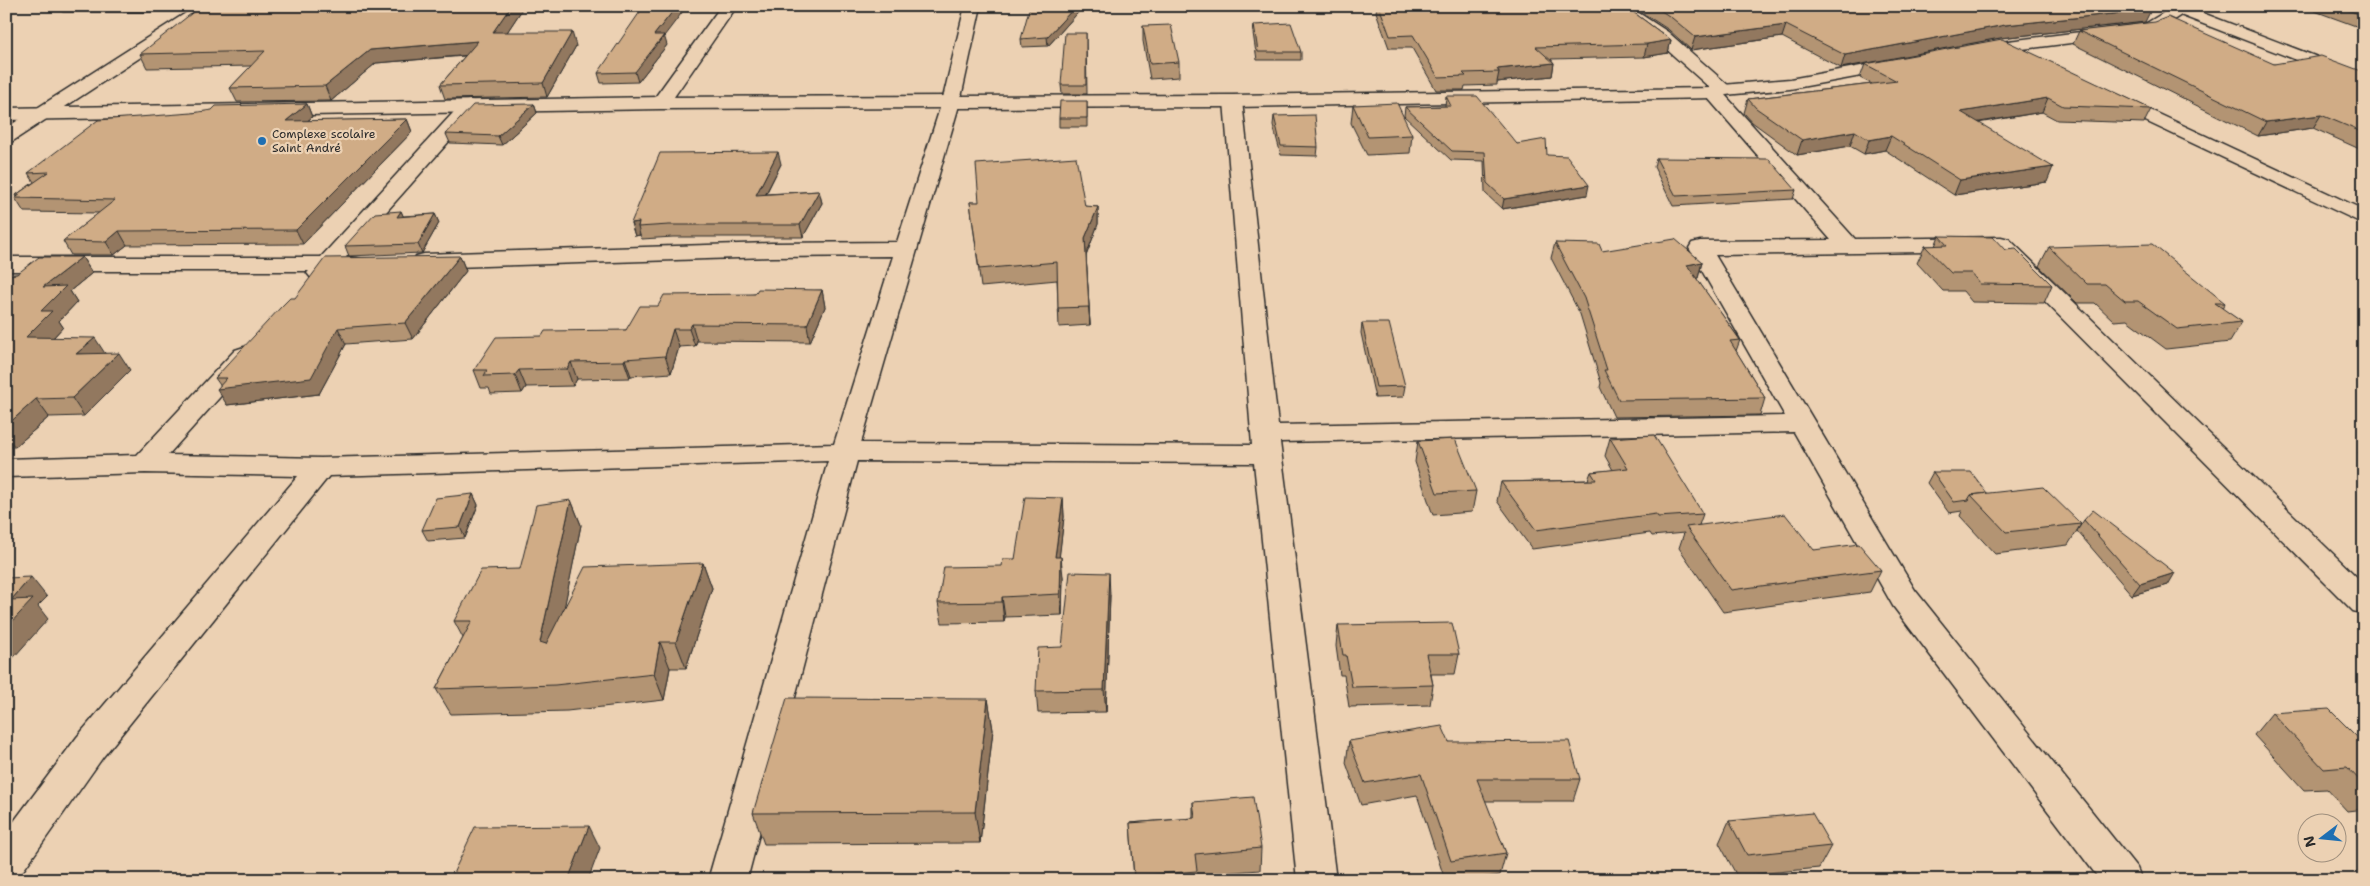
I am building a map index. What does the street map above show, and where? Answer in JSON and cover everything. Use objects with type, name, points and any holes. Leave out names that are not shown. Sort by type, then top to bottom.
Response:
[{"type":"street","points":[[63,6],[253,6]]},
{"type":"street","points":[[660,103],[729,6]]},
{"type":"street","points":[[726,880],[845,452],[951,102],[973,6]]},
{"type":"street","points":[[1617,6],[1662,36],[1718,92],[1849,246]]},
{"type":"street","points":[[6,137],[206,7]]},
{"type":"street","points":[[1962,52],[2000,45],[2149,28],[2184,8],[2364,81]]},
{"type":"street","points":[[2000,45],[2036,62]]},
{"type":"street","points":[[6,114],[660,103],[1233,101],[1718,92],[1790,84],[1914,61]]},
{"type":"street","points":[[2098,92],[2364,218]]},
{"type":"street","points":[[1233,101],[1266,444],[1317,880]]},
{"type":"street","points":[[306,287],[470,106]]},
{"type":"street","points":[[2123,880],[1904,598],[1700,248],[2001,244],[2364,603]]},
{"type":"street","points":[[406,262],[761,250],[905,249]]},
{"type":"street","points":[[6,264],[326,265],[376,263]]},
{"type":"street","points":[[145,464],[259,339]]},
{"type":"street","points":[[6,468],[145,464],[321,467],[845,452],[1266,444],[1801,424]]},
{"type":"street","points":[[6,863],[90,747],[321,467]]},
{"type":"building","points":[[201,6],[511,6],[493,32],[572,32],[543,83],[440,85],[478,41],[370,50],[325,86],[230,88],[265,51],[140,54]]},
{"type":"building","points":[[644,6],[677,6],[654,35],[664,35],[635,72],[598,73]]},
{"type":"building","points":[[1030,6],[1076,6],[1047,37],[1021,39]]},
{"type":"building","points":[[1379,6],[1625,6],[1671,40],[1647,44],[1536,47],[1554,63],[1497,69],[1499,72],[1463,73],[1466,76],[1438,77],[1413,35],[1390,36]]},
{"type":"building","points":[[1654,6],[2143,6],[2151,10],[2005,25],[1845,55],[1786,25],[1695,37]]},
{"type":"building","points":[[2337,6],[2364,6],[2364,16]]},
{"type":"building","points":[[2168,17],[2274,64],[2321,56],[2364,72],[2364,133],[2321,115],[2266,122],[2079,31],[2155,22]]},
{"type":"building","points":[[1291,23],[1301,52],[1258,52],[1254,25]]},
{"type":"building","points":[[1171,25],[1179,62],[1150,64],[1143,26]]},
{"type":"building","points":[[1065,33],[1086,33],[1086,85],[1061,85]]},
{"type":"building","points":[[2002,39],[2151,109],[2063,106],[2048,98],[1961,112],[2053,167],[1960,180],[1891,136],[1869,140],[1855,131],[1802,140],[1756,108],[1748,99],[1897,81],[1865,64]]},
{"type":"building","points":[[1446,96],[1477,96],[1517,144],[1546,139],[1547,155],[1567,156],[1589,185],[1504,199],[1487,183],[1485,152],[1452,151],[1405,107],[1451,106]]},
{"type":"building","points":[[1060,101],[1087,101],[1087,118],[1059,118]]},
{"type":"building","points":[[1397,103],[1412,135],[1368,137],[1353,105]]},
{"type":"building","points":[[307,104],[286,121],[407,119],[296,230],[119,231],[106,242],[63,241],[115,200],[15,198],[20,195],[16,195],[49,172],[28,173],[98,120],[192,113],[212,110],[216,106]]},
{"type":"building","points":[[534,104],[498,136],[446,134],[473,105]]},
{"type":"building","points":[[1315,115],[1318,147],[1281,146],[1274,116]]},
{"type":"building","points":[[778,152],[756,195],[819,191],[800,225],[669,225],[638,227],[639,222],[631,223],[660,153]]},
{"type":"building","points":[[1076,157],[1085,206],[1098,207],[1085,238],[1089,307],[1058,308],[1057,262],[979,269],[970,202],[979,202],[976,164]]},
{"type":"building","points":[[1656,158],[1769,159],[1796,190],[1676,196]]},
{"type":"building","points":[[401,211],[397,217],[435,214],[418,244],[345,246],[375,213]]},
{"type":"building","points":[[1939,236],[1993,237],[2005,250],[2016,249],[2052,285],[1980,284],[1971,273],[1951,273],[1925,246],[1947,245]]},
{"type":"building","points":[[1675,239],[1702,262],[1687,265],[1740,340],[1730,341],[1765,398],[1619,400],[1604,370],[1607,370],[1584,298],[1555,243],[1599,244],[1602,251]]},
{"type":"building","points":[[2152,244],[2225,303],[2215,303],[2242,322],[2177,329],[2138,301],[2125,301],[2105,284],[2087,284],[2049,247]]},
{"type":"building","points":[[460,256],[405,323],[338,328],[311,378],[217,389],[227,378],[215,378],[290,298],[295,298],[325,258]]},
{"type":"building","points":[[39,257],[82,257],[43,287],[66,286],[41,311],[52,311],[26,337],[95,338],[76,354],[119,353],[72,398],[36,399],[6,426],[6,275],[17,274]]},
{"type":"building","points":[[758,289],[822,290],[807,325],[692,324],[689,329],[673,329],[665,356],[625,359],[624,361],[571,362],[567,369],[519,370],[515,375],[484,376],[487,370],[474,370],[496,337],[542,336],[545,331],[626,330],[640,306],[658,306],[664,295],[755,294]]},
{"type":"building","points":[[1362,323],[1389,323],[1405,386],[1376,387]]},
{"type":"building","points":[[1654,435],[1703,514],[1658,517],[1656,514],[1536,530],[1501,482],[1596,480],[1591,472],[1628,468],[1610,438]]},
{"type":"building","points":[[1455,439],[1476,491],[1437,493],[1418,441]]},
{"type":"building","points":[[1933,472],[1971,472],[1987,493],[1971,495],[1968,500],[1954,502]]},
{"type":"building","points":[[2043,487],[2081,524],[2006,532],[1971,495]]},
{"type":"building","points":[[473,494],[460,527],[422,530],[436,498]]},
{"type":"building","points":[[1025,497],[1063,498],[1055,557],[1061,557],[1060,594],[1002,597],[1002,602],[938,603],[944,567],[1002,566],[1003,559],[1015,559]]},
{"type":"building","points":[[571,500],[540,642],[546,644],[585,567],[703,563],[676,642],[660,642],[654,674],[555,685],[436,689],[472,621],[454,621],[481,570],[520,569],[536,505]]},
{"type":"building","points":[[2093,510],[2175,573],[2140,584],[2084,520]]},
{"type":"building","points":[[1785,514],[1814,550],[1859,544],[1881,570],[1731,590],[1686,527]]},
{"type":"building","points":[[1070,572],[1109,573],[1104,690],[1036,691],[1038,648],[1062,647]]},
{"type":"building","points":[[31,577],[11,600],[33,599],[6,628],[6,578]]},
{"type":"building","points":[[1452,623],[1459,654],[1426,654],[1433,685],[1352,687],[1346,655],[1343,655],[1338,625]]},
{"type":"building","points":[[787,698],[988,699],[975,812],[753,813]]},
{"type":"building","points":[[2329,709],[2364,744],[2364,785],[2347,767],[2324,769],[2272,713]]},
{"type":"building","points":[[1442,726],[1449,742],[1569,741],[1580,779],[1477,779],[1506,853],[1451,861],[1421,774],[1365,783],[1349,741]]},
{"type":"building","points":[[1253,797],[1261,848],[1195,854],[1197,871],[1134,876],[1130,823],[1195,818],[1193,802]]},
{"type":"building","points":[[1812,813],[1831,846],[1747,855],[1729,821]]},
{"type":"building","points":[[589,826],[568,880],[450,880],[475,827]]},
{"type":"place","name":"Complexe scolaire Saint André","points":[[262,141]]}]
